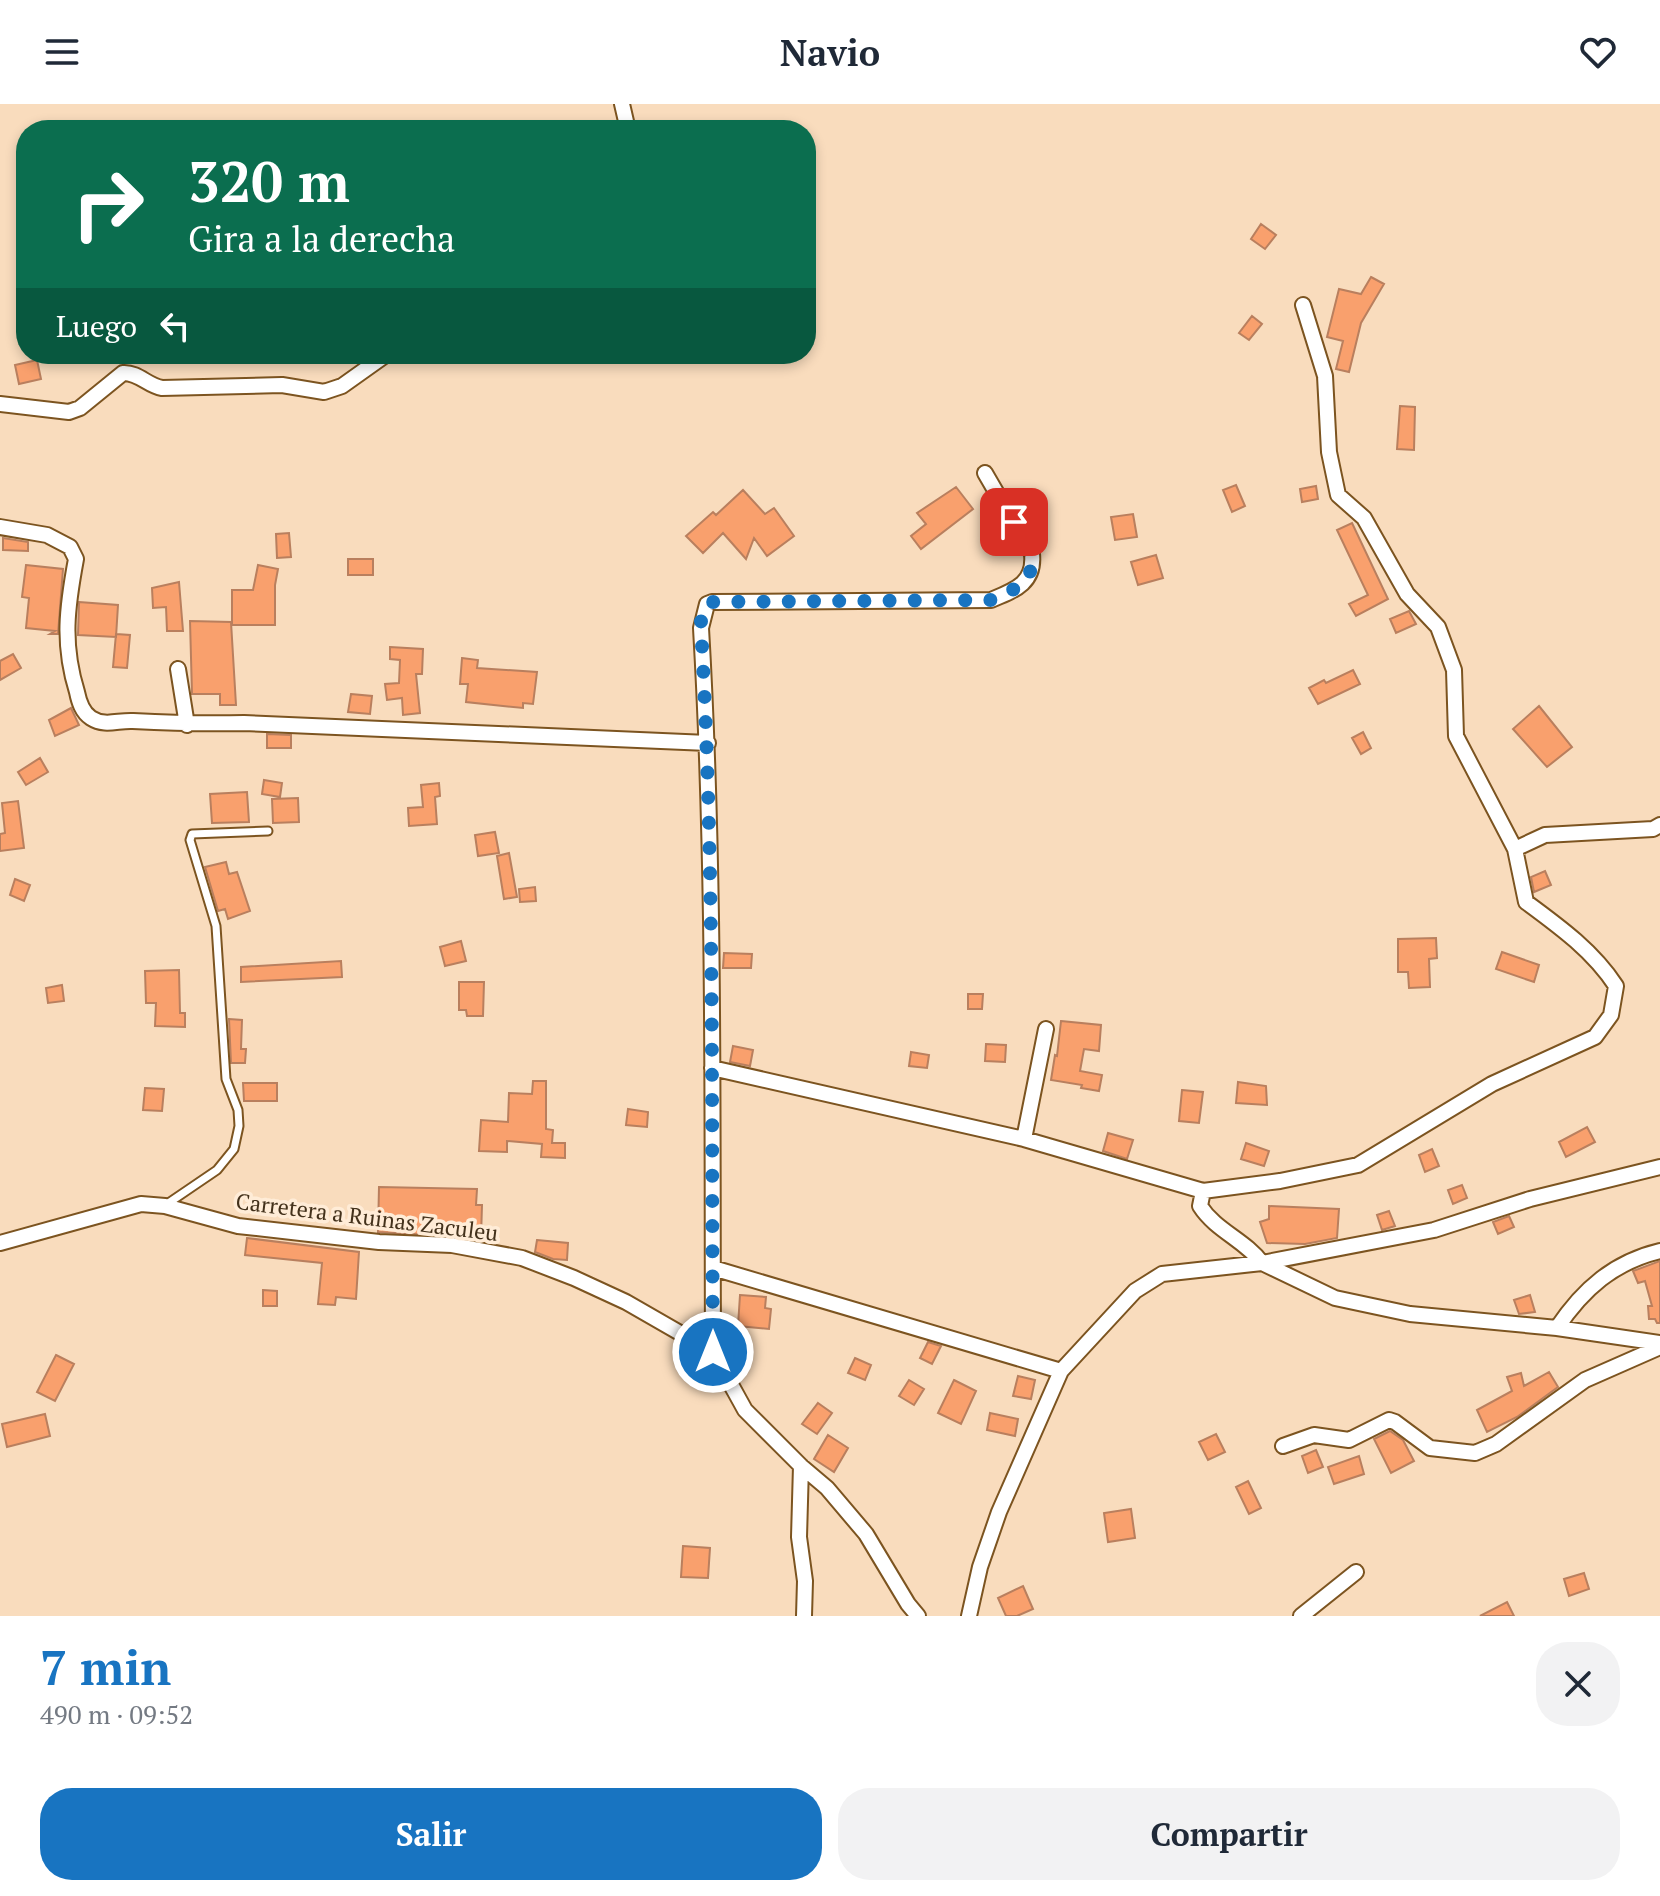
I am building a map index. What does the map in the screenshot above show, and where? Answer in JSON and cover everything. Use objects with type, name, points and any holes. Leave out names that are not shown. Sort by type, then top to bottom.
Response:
[{"type":"street","points":[[712,1068],[1024,1139],[1203,1191],[1280,1181],[1358,1165],[1492,1084],[1595,1037],[1611,1015],[1616,986],[1603,965],[1569,934],[1526,902],[1515,849],[1456,736],[1454,670],[1438,627],[1407,594],[1364,518],[1338,495],[1329,452],[1325,376],[1303,305]]},
{"type":"street","points":[[0,404],[69,412],[80,408],[123,373],[131,373],[154,387],[162,388],[282,385],[324,392],[342,386],[373,364]]},
{"type":"street","points":[[918,1616],[866,1534],[827,1488],[745,1410],[713,1352],[708,743],[701,618],[707,604],[991,600],[1017,588],[1033,568],[1032,554],[985,473]]},
{"type":"street","points":[[0,527],[47,535],[70,547],[76,559],[66,645],[81,707],[89,717],[112,724],[127,721],[187,725],[244,723],[708,743]]},
{"type":"street","points":[[178,669],[187,725]]},
{"type":"street","points":[[1515,849],[1545,835],[1653,829],[1660,825]]},
{"type":"street","points":[[1024,1139],[1046,1029]]},
{"type":"street","points":[[969,1616],[980,1567],[999,1512],[1061,1371],[1135,1291],[1162,1274],[1262,1263],[1434,1230],[1530,1199],[1660,1167]]},
{"type":"street","points":[[1203,1191],[1200,1206],[1208,1218],[1251,1248],[1262,1263],[1335,1298],[1410,1314],[1557,1328],[1660,1345]]},
{"type":"street","name":"Carretera a Ruinas Zaculeu","points":[[0,1243],[141,1204],[165,1206],[238,1226],[379,1242],[452,1245],[522,1258],[574,1278],[626,1302],[713,1352]]},
{"type":"street","points":[[1557,1328],[1571,1307],[1594,1284],[1633,1257],[1660,1251]]},
{"type":"street","points":[[713,1268],[1061,1371]]},
{"type":"street","points":[[1283,1446],[1314,1435],[1349,1440],[1389,1420],[1430,1448],[1475,1453],[1496,1444],[1585,1380],[1660,1345]]},
{"type":"street","points":[[801,1466],[799,1537],[805,1581],[804,1616]]},
{"type":"street","points":[[1301,1616],[1356,1572]]},
{"type":"lane","points":[[165,1206],[217,1170],[234,1149],[239,1126],[238,1110],[226,1079],[216,926],[190,840],[192,834],[268,831]]},
{"type":"building","points":[[1261,224],[1276,235],[1265,249],[1251,239]]},
{"type":"building","points":[[1371,277],[1384,284],[1361,323],[1349,372],[1336,369],[1343,341],[1327,337],[1339,289],[1361,294]]},
{"type":"building","points":[[1252,316],[1262,324],[1249,340],[1239,333]]},
{"type":"building","points":[[38,364],[41,379],[19,384],[15,365]]},
{"type":"building","points":[[1400,406],[1415,407],[1414,450],[1397,449]]},
{"type":"building","points":[[1236,485],[1245,506],[1232,512],[1223,490]]},
{"type":"building","points":[[1316,486],[1318,499],[1302,502],[1300,489]]},
{"type":"building","points":[[956,487],[973,509],[921,549],[911,536],[926,524],[917,513]]},
{"type":"building","points":[[743,490],[765,514],[774,508],[794,536],[767,556],[754,538],[746,559],[723,533],[703,553],[686,536],[713,512],[716,515]]},
{"type":"building","points":[[1023,497],[1044,523],[1034,531],[1015,504]]},
{"type":"building","points":[[1133,514],[1137,537],[1115,540],[1111,517]]},
{"type":"building","points":[[1352,523],[1388,599],[1356,616],[1349,604],[1368,595],[1337,530]]},
{"type":"building","points":[[289,533],[291,557],[277,558],[276,534]]},
{"type":"building","points":[[3,538],[28,542],[28,551],[3,550]]},
{"type":"building","points":[[1156,555],[1163,578],[1138,585],[1131,562]]},
{"type":"building","points":[[348,559],[373,559],[373,575],[348,575]]},
{"type":"building","points":[[26,565],[63,569],[58,634],[26,628],[29,598],[22,597]]},
{"type":"building","points":[[258,565],[278,569],[275,625],[232,625],[232,590],[253,590]]},
{"type":"building","points":[[179,582],[183,631],[167,631],[166,607],[153,608],[152,588]]},
{"type":"building","points":[[79,602],[118,605],[116,637],[78,635]]},
{"type":"building","points":[[1409,611],[1416,624],[1396,633],[1390,619]]},
{"type":"building","points":[[190,621],[231,622],[236,705],[220,705],[220,694],[192,694]]},
{"type":"building","points":[[116,634],[130,635],[127,668],[113,667]]},
{"type":"building","points":[[390,647],[423,649],[422,674],[416,674],[420,713],[403,715],[402,698],[387,700],[385,684],[399,683],[400,660],[390,659]]},
{"type":"building","points":[[13,654],[21,668],[0,680],[0,661]]},
{"type":"building","points":[[462,658],[478,660],[477,668],[537,672],[533,704],[523,703],[523,708],[466,702],[468,684],[460,684]]},
{"type":"building","points":[[1353,670],[1360,684],[1318,704],[1309,688]]},
{"type":"building","points":[[351,694],[372,696],[370,714],[348,712]]},
{"type":"building","points":[[1539,706],[1572,747],[1547,767],[1513,729]]},
{"type":"building","points":[[71,708],[79,725],[55,736],[49,720]]},
{"type":"building","points":[[1363,732],[1371,748],[1361,754],[1352,738]]},
{"type":"building","points":[[267,734],[291,735],[291,748],[267,748]]},
{"type":"building","points":[[40,758],[48,772],[26,785],[18,772]]},
{"type":"building","points":[[264,780],[282,783],[280,797],[262,794]]},
{"type":"building","points":[[439,783],[440,796],[435,797],[437,824],[409,826],[408,808],[423,807],[421,785]]},
{"type":"building","points":[[247,792],[249,822],[212,823],[210,794]]},
{"type":"building","points":[[298,798],[299,822],[273,823],[272,799]]},
{"type":"building","points":[[18,801],[24,848],[0,851],[0,834],[5,833],[2,803]]},
{"type":"building","points":[[495,832],[499,853],[478,856],[475,835]]},
{"type":"building","points":[[509,853],[517,897],[504,899],[497,856]]},
{"type":"building","points":[[226,862],[229,874],[237,872],[250,911],[228,919],[225,909],[218,911],[205,867]]},
{"type":"building","points":[[1545,871],[1551,885],[1534,892],[1531,877]]},
{"type":"building","points":[[15,879],[30,885],[24,901],[10,895]]},
{"type":"building","points":[[535,887],[536,901],[520,902],[519,889]]},
{"type":"building","points":[[1436,938],[1437,958],[1429,959],[1430,987],[1409,988],[1408,972],[1398,972],[1398,939]]},
{"type":"building","points":[[461,941],[466,961],[445,966],[440,947]]},
{"type":"building","points":[[1502,952],[1539,965],[1534,982],[1496,969]]},
{"type":"building","points":[[724,953],[752,954],[751,968],[723,968]]},
{"type":"building","points":[[341,961],[342,977],[241,982],[241,967]]},
{"type":"building","points":[[179,970],[180,1013],[185,1013],[185,1027],[155,1026],[156,1003],[146,1003],[145,971]]},
{"type":"building","points":[[459,982],[484,982],[483,1016],[467,1016],[466,1010],[459,1010]]},
{"type":"building","points":[[62,985],[64,1001],[48,1003],[46,988]]},
{"type":"building","points":[[968,994],[983,994],[982,1009],[968,1009]]},
{"type":"building","points":[[229,1019],[242,1020],[241,1049],[246,1049],[245,1063],[231,1063]]},
{"type":"building","points":[[1061,1021],[1101,1025],[1099,1051],[1084,1049],[1080,1071],[1102,1075],[1099,1091],[1051,1080]]},
{"type":"building","points":[[986,1044],[1006,1045],[1005,1062],[985,1061]]},
{"type":"building","points":[[733,1046],[753,1050],[750,1066],[730,1062]]},
{"type":"building","points":[[911,1052],[929,1055],[927,1068],[909,1066]]},
{"type":"building","points":[[533,1081],[546,1081],[546,1129],[553,1130],[552,1143],[565,1143],[565,1158],[541,1157],[542,1144],[507,1141],[507,1152],[479,1151],[481,1120],[508,1122],[509,1093],[532,1094]]},
{"type":"building","points":[[1238,1082],[1266,1086],[1267,1105],[1236,1103]]},
{"type":"building","points":[[243,1083],[277,1083],[277,1101],[244,1101]]},
{"type":"building","points":[[145,1088],[164,1089],[162,1111],[143,1110]]},
{"type":"building","points":[[1182,1090],[1203,1092],[1199,1123],[1179,1121]]},
{"type":"building","points":[[628,1109],[648,1112],[647,1127],[626,1125]]},
{"type":"building","points":[[1587,1127],[1595,1142],[1566,1157],[1559,1142]]},
{"type":"building","points":[[1108,1133],[1133,1140],[1127,1159],[1103,1151]]},
{"type":"building","points":[[1246,1143],[1269,1151],[1264,1166],[1241,1159]]},
{"type":"building","points":[[1432,1149],[1439,1166],[1425,1172],[1419,1155]]},
{"type":"building","points":[[1462,1185],[1467,1198],[1453,1204],[1448,1190]]},
{"type":"building","points":[[379,1187],[477,1189],[476,1205],[482,1205],[481,1238],[378,1232]]},
{"type":"building","points":[[1269,1206],[1339,1209],[1337,1238],[1305,1244],[1267,1243],[1260,1222],[1269,1219]]},
{"type":"building","points":[[1389,1211],[1395,1226],[1382,1230],[1377,1215]]},
{"type":"building","points":[[1509,1216],[1514,1227],[1498,1234],[1493,1222]]},
{"type":"building","points":[[247,1238],[359,1252],[356,1299],[336,1297],[335,1305],[318,1304],[322,1263],[245,1255]]},
{"type":"building","points":[[537,1240],[568,1243],[567,1260],[553,1259],[535,1252]]},
{"type":"building","points":[[1660,1261],[1660,1323],[1657,1323],[1655,1319],[1649,1319],[1648,1306],[1652,1306],[1645,1281],[1638,1283],[1633,1271]]},
{"type":"building","points":[[263,1290],[277,1291],[277,1306],[263,1306]]},
{"type":"building","points":[[740,1295],[766,1297],[765,1308],[771,1309],[769,1329],[738,1326]]},
{"type":"building","points":[[1530,1295],[1535,1312],[1519,1314],[1514,1300]]},
{"type":"building","points":[[729,1333],[741,1335],[739,1352],[727,1350]]},
{"type":"building","points":[[928,1342],[941,1346],[932,1364],[920,1358]]},
{"type":"building","points":[[56,1355],[74,1364],[55,1401],[37,1392]]},
{"type":"building","points":[[855,1358],[871,1365],[865,1380],[848,1373]]},
{"type":"building","points":[[1549,1372],[1558,1387],[1517,1417],[1487,1432],[1477,1410],[1512,1391],[1507,1377],[1521,1373],[1524,1386]]},
{"type":"building","points":[[1018,1376],[1035,1380],[1031,1399],[1013,1396]]},
{"type":"building","points":[[909,1380],[924,1389],[914,1405],[899,1396]]},
{"type":"building","points":[[954,1380],[976,1391],[961,1424],[938,1413]]},
{"type":"building","points":[[818,1403],[832,1413],[817,1434],[802,1424]]},
{"type":"building","points":[[990,1413],[1018,1419],[1015,1436],[987,1430]]},
{"type":"building","points":[[45,1414],[50,1436],[7,1447],[2,1424]]},
{"type":"building","points":[[1390,1431],[1403,1440],[1414,1461],[1391,1473],[1374,1439]]},
{"type":"building","points":[[1216,1434],[1225,1452],[1208,1460],[1199,1442]]},
{"type":"building","points":[[828,1435],[848,1448],[834,1472],[814,1459]]},
{"type":"building","points":[[1316,1450],[1323,1467],[1308,1473],[1302,1456]]},
{"type":"building","points":[[1359,1456],[1364,1474],[1334,1484],[1328,1467]]},
{"type":"building","points":[[1248,1481],[1261,1508],[1249,1514],[1236,1487]]},
{"type":"building","points":[[1131,1509],[1135,1538],[1108,1542],[1104,1513]]},
{"type":"building","points":[[683,1546],[710,1548],[708,1578],[681,1577]]},
{"type":"building","points":[[1584,1573],[1589,1589],[1569,1596],[1564,1579]]},
{"type":"building","points":[[1023,1586],[1033,1609],[1017,1616],[1006,1616],[998,1598]]},
{"type":"building","points":[[1507,1602],[1514,1616],[1480,1616]]},
{"type":"route","points":[[713,1352],[708,743],[701,618],[707,604],[712,602],[991,600],[1017,588],[1033,568],[1032,554],[1014,522]]}]
